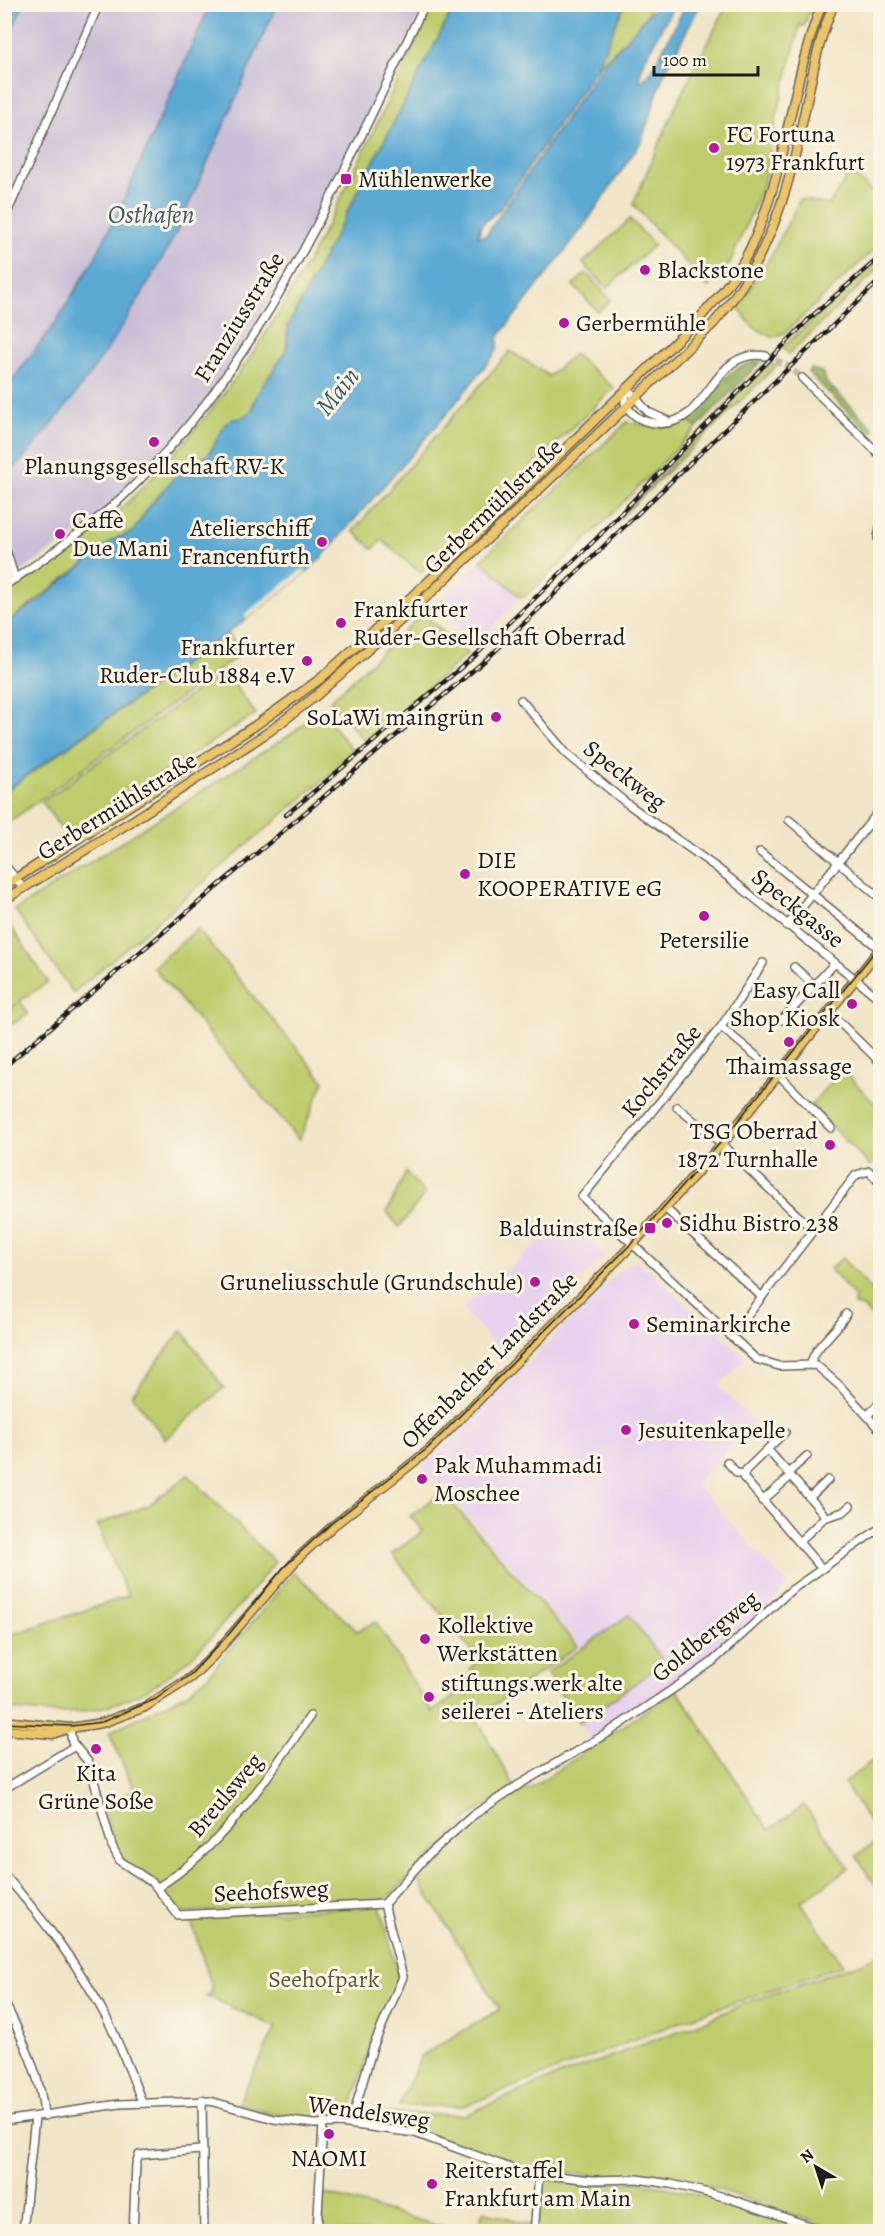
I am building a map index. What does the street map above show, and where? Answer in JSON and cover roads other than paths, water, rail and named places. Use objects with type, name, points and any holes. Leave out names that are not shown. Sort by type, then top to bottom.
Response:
[{"type":"main road","name":"Gerbermühlstraße","points":[[4,886],[293,699],[320,679],[412,596],[717,299],[749,251],[773,188],[800,72],[822,4]]},
{"type":"main road","name":"Gerbermühlstraße","points":[[4,900],[132,821],[280,724],[342,675],[699,339],[727,308],[765,249],[786,192],[813,61],[834,4]]},
{"type":"main road","points":[[412,596],[420,603]]},
{"type":"main road","name":"Offenbacher Landstraße","points":[[4,1730],[52,1734],[70,1728],[102,1724],[124,1717],[157,1701],[184,1684],[213,1656],[298,1558],[334,1525],[429,1450],[632,1245],[722,1144],[880,949]]},
{"type":"main road","name":"Offenbacher Landstraße","points":[[4,1720],[70,1728]]},
{"type":"street","points":[[4,220],[99,4]]},
{"type":"street","name":"Franziusstraße","points":[[4,586],[79,534],[116,502],[187,428],[230,372],[267,316],[298,262],[424,4]]},
{"type":"street","points":[[627,388],[627,406],[645,422],[671,421],[690,412],[730,365],[746,357],[766,356]]},
{"type":"street","points":[[802,378],[880,455]]},
{"type":"street","points":[[627,388],[653,416],[671,421]]},
{"type":"street","points":[[880,527],[878,538],[880,545]]},
{"type":"street","points":[[4,544],[15,579]]},
{"type":"street","name":"Speckweg","points":[[521,700],[566,753],[626,802],[717,868]]},
{"type":"street","points":[[787,926],[880,810]]},
{"type":"street","points":[[789,820],[880,898]]},
{"type":"street","points":[[760,852],[880,949]]},
{"type":"street","points":[[4,864],[22,888]]},
{"type":"street","name":"Speckgasse","points":[[717,868],[880,999]]},
{"type":"street","name":"Kochstraße","points":[[632,1245],[582,1197],[721,1027],[763,963]]},
{"type":"street","points":[[782,1020],[835,963]]},
{"type":"street","points":[[794,967],[814,985]]},
{"type":"street","points":[[829,1012],[880,1062]]},
{"type":"street","points":[[721,1027],[779,1075],[831,1128]]},
{"type":"street","points":[[677,1107],[722,1144],[813,1230]]},
{"type":"street","points":[[731,1337],[860,1172],[869,1171],[880,1183]]},
{"type":"street","points":[[666,1209],[762,1297]]},
{"type":"street","points":[[632,1245],[731,1337],[763,1363],[779,1366],[811,1363],[840,1386],[880,1430]]},
{"type":"street","points":[[811,1363],[814,1355],[841,1324],[846,1314]]},
{"type":"street","points":[[868,1415],[880,1402]]},
{"type":"street","points":[[744,1474],[785,1432]]},
{"type":"street","points":[[768,1450],[824,1513],[824,1518]]},
{"type":"street","points":[[762,1501],[807,1456]]},
{"type":"street","points":[[728,1462],[737,1473],[744,1474]]},
{"type":"street","points":[[744,1474],[745,1481],[822,1569]]},
{"type":"street","points":[[810,1497],[828,1480]]},
{"type":"street","points":[[799,1542],[824,1518],[843,1512],[850,1506]]},
{"type":"street","name":"Goldbergweg","points":[[384,1904],[427,1856],[472,1816],[520,1784],[606,1734],[688,1679],[790,1591],[880,1528]]},
{"type":"street","name":"Breulsweg","points":[[158,1887],[185,1869],[223,1831],[272,1770],[310,1716]]},
{"type":"street","points":[[70,1728],[75,1746],[89,1763],[112,1846],[120,1861],[158,1887]]},
{"type":"street","points":[[4,1789],[75,1746]]},
{"type":"street","points":[[4,1874],[51,1929],[80,1972],[106,2018],[142,2102]]},
{"type":"street","name":"Seehofsweg","points":[[158,1887],[176,1913],[184,1916],[220,1912],[384,1904]]},
{"type":"street","points":[[340,2123],[355,2109],[373,2048],[403,1977],[384,1904]]},
{"type":"street","points":[[4,2001],[32,2068],[41,2095],[44,2116]]},
{"type":"street","points":[[202,2100],[204,2232]]},
{"type":"street","name":"Wendelsweg","points":[[4,2121],[142,2102],[202,2100],[273,2119],[323,2124],[340,2123],[415,2133],[509,2169],[539,2175],[592,2180],[637,2179],[671,2184],[725,2197],[827,2232]]},
{"type":"street","points":[[23,2232],[35,2117]]},
{"type":"street","points":[[317,2232],[323,2124]]},
{"type":"street","points":[[133,2232],[138,2155],[201,2150]]},
{"type":"street","points":[[534,2232],[539,2175]]},
{"type":"water","points":[[4,5],[23,5],[5,46]]},
{"type":"water","name":"Osthafen","points":[[210,5],[277,5],[178,229],[160,263],[121,328],[78,391],[31,450],[5,478],[5,390],[56,322],[95,258],[125,197]]},
{"type":"water","name":"Main","points":[[455,5],[624,5],[597,67],[500,209],[481,225],[478,237],[486,235],[600,68],[657,5],[674,5],[642,65],[639,79],[641,82],[652,70],[686,5],[700,5],[663,76],[641,142],[581,230],[499,336],[497,351],[451,409],[321,558],[306,573],[247,619],[5,791],[5,624],[41,599],[113,540],[133,532],[148,508],[173,479],[209,454],[226,423],[242,418],[253,409],[261,387],[286,350],[288,326]]},
{"type":"tunnel","points":[[766,356],[787,366],[802,378]]},
{"type":"tram line","points":[[4,1723],[71,1726],[102,1722],[156,1699],[191,1674],[229,1634],[283,1568],[332,1523],[428,1448],[631,1244],[720,1143],[880,945]]},
{"type":"railway","points":[[286,815],[476,655],[597,538],[811,317],[880,257]]},
{"type":"railway","points":[[4,1067],[489,657],[880,280]]},
{"type":"place","name":"FC Fortuna 1973 Frankfurt","points":[[714,148]]},
{"type":"place","name":"Mühlenwerke","points":[[346,179]]},
{"type":"place","name":"Blackstone","points":[[645,270]]},
{"type":"place","name":"Gerbermühle","points":[[564,323]]},
{"type":"place","name":"Planungsgesellschaft RV-K","points":[[154,442]]},
{"type":"place","name":"Caffè Due Mani","points":[[60,534]]},
{"type":"place","name":"Atelierschiff Francenfurth","points":[[322,542]]},
{"type":"place","name":"Frankfurter Ruder-Gesellschaft Oberrad","points":[[341,623]]},
{"type":"place","name":"Frankfurter Ruder-Club 1884 e.V","points":[[307,661]]},
{"type":"place","name":"SoLaWi maingrün","points":[[496,717]]},
{"type":"place","name":"DIE KOOPERATIVE eG","points":[[465,874]]},
{"type":"place","name":"Petersilie","points":[[704,916]]},
{"type":"place","name":"Easy Call Shop Kiosk","points":[[852,1004]]},
{"type":"place","name":"Thaimassage","points":[[789,1042]]},
{"type":"place","name":"TSG Oberrad 1872 Turnhalle","points":[[830,1145]]},
{"type":"place","name":"Sidhu Bistro 238","points":[[667,1223]]},
{"type":"place","name":"Balduinstraße","points":[[650,1228]]},
{"type":"place","name":"Gruneliusschule (Grundschule)","points":[[535,1282]]},
{"type":"place","name":"Seminarkirche","points":[[634,1324]]},
{"type":"place","name":"Jesuitenkapelle","points":[[626,1430]]},
{"type":"place","name":"Pak Muhammadi Moschee","points":[[422,1479]]},
{"type":"place","name":"Kollektive Werkstätten","points":[[425,1639]]},
{"type":"place","name":"stiftungs.werk alte seilerei - Ateliers","points":[[429,1697]]},
{"type":"place","name":"Kita Grüne Soße","points":[[96,1749]]},
{"type":"place","name":"NAOMI","points":[[329,2134]]},
{"type":"place","name":"Reiterstaffel Frankfurt am Main","points":[[432,2184]]},
{"type":"park label","name":"Seehofpark","points":[[324,1979]]}]
